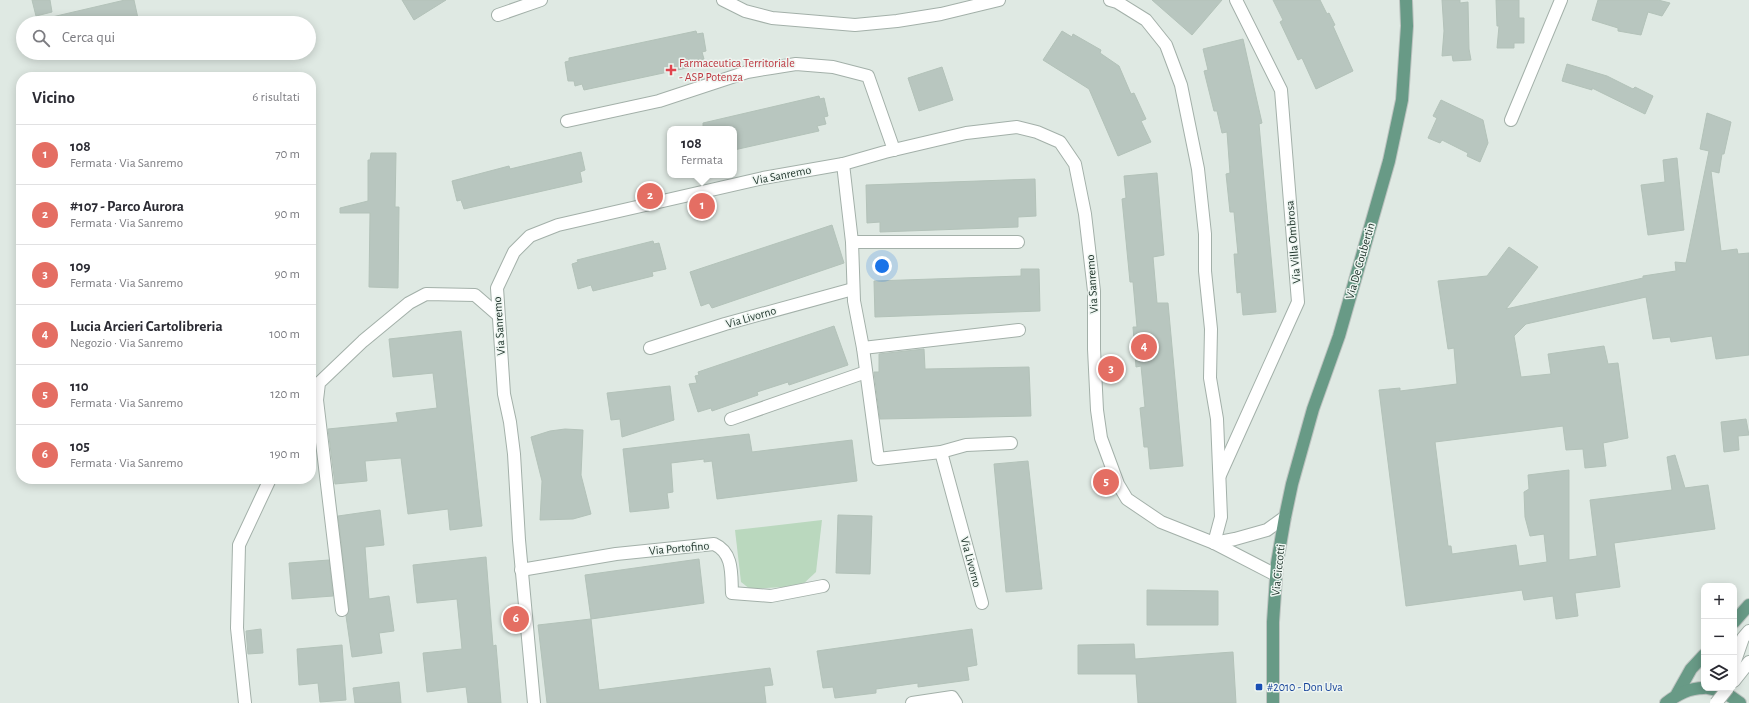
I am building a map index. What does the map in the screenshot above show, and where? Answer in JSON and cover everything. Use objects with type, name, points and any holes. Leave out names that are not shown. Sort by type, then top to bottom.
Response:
[{"type":"main road","name":"Via De Coubertin","points":[[1285,517],[1292,484],[1313,409],[1339,336],[1389,161],[1402,100],[1407,26],[1406,0]]},
{"type":"main road","name":"Via Ciccotti","points":[[1273,703],[1273,622],[1276,575],[1285,517]]},
{"type":"main road","points":[[1737,619],[1749,605]]},
{"type":"main road","points":[[1677,694],[1691,669],[1701,658]]},
{"type":"main road","points":[[1666,703],[1677,694],[1687,690],[1701,688]]},
{"type":"main road","points":[[1721,691],[1733,694]]},
{"type":"main road","points":[[1746,703],[1749,699]]},
{"type":"street","points":[[498,15],[541,0]]},
{"type":"street","points":[[723,0],[745,11],[772,18],[855,25],[897,21],[941,14],[999,0]]},
{"type":"street","points":[[1110,0],[1117,2],[1146,20],[1166,45],[1181,85],[1198,169],[1205,234],[1205,271],[1212,329],[1210,378],[1216,419],[1221,517],[1214,543],[1267,530],[1285,517]]},
{"type":"street","name":"Via Villa Ombrosa","points":[[1219,478],[1298,302],[1281,90],[1236,0]]},
{"type":"street","points":[[1511,120],[1561,0]]},
{"type":"street","points":[[567,121],[659,101],[747,72],[796,64],[833,67],[868,76],[894,150]]},
{"type":"street","name":"Via Sanremo","points":[[534,703],[521,570],[514,454],[510,422],[504,394],[498,316],[497,288],[514,252],[530,236],[558,225],[682,196],[790,173],[843,164],[966,132],[1017,127],[1037,132],[1060,142],[1075,164],[1085,214],[1094,290],[1094,348],[1097,410],[1101,438],[1118,484],[1127,499],[1161,522],[1214,543],[1276,575]]},
{"type":"street","points":[[843,164],[852,242],[854,301],[864,348],[878,459],[941,452],[966,445],[1011,443]]},
{"type":"street","points":[[852,242],[1018,242]]},
{"type":"street","name":"Via Livorno","points":[[650,348],[725,324],[853,289]]},
{"type":"street","points":[[342,610],[317,400],[319,383],[363,341],[409,302],[426,294],[474,295],[498,316]]},
{"type":"street","points":[[864,348],[1019,330]]},
{"type":"street","points":[[731,419],[866,372]]},
{"type":"street","points":[[316,417],[319,413]]},
{"type":"street","name":"Via Livorno","points":[[941,452],[982,603]]},
{"type":"street","points":[[245,703],[238,628],[239,545],[268,484]]},
{"type":"street","name":"Via Portofino","points":[[521,570],[616,554],[714,544],[722,548],[730,558],[732,593],[771,596],[823,586]]},
{"type":"street","points":[[1737,655],[1743,638],[1749,631]]},
{"type":"street","points":[[1737,677],[1749,662]]},
{"type":"street","points":[[1716,703],[1733,694]]},
{"type":"street","points":[[912,703],[952,697],[956,703]]},
{"type":"green space","points":[[822,520],[816,572],[801,586],[750,589],[741,582],[735,530]]},
{"type":"building","points":[[32,0],[50,0],[52,12],[36,16]]},
{"type":"building","points":[[125,0],[134,0],[137,16],[56,16]]},
{"type":"building","points":[[402,0],[446,0],[414,20]]},
{"type":"building","points":[[1152,0],[1222,0],[1192,35]]},
{"type":"building","points":[[1273,0],[1320,0],[1327,14],[1329,13],[1335,25],[1333,26],[1353,71],[1316,89],[1302,58],[1298,60],[1280,22],[1283,20]]},
{"type":"building","points":[[1442,0],[1460,0],[1460,3],[1468,2],[1469,49],[1471,60],[1453,61],[1452,55],[1442,56],[1444,31]]},
{"type":"building","points":[[1496,0],[1519,0],[1519,18],[1524,18],[1524,43],[1514,43],[1514,48],[1497,48],[1499,26],[1497,26]]},
{"type":"building","points":[[1598,0],[1658,0],[1670,3],[1662,16],[1648,12],[1641,35],[1618,31],[1618,28],[1592,20]]},
{"type":"building","points":[[696,31],[697,34],[703,33],[706,51],[702,52],[704,59],[694,61],[696,66],[584,90],[582,84],[575,86],[574,81],[568,81],[565,62],[569,61],[569,58]]},
{"type":"building","points":[[1062,31],[1072,37],[1073,34],[1101,50],[1100,53],[1119,66],[1131,94],[1134,93],[1146,119],[1141,121],[1151,142],[1118,156],[1089,89],[1043,60]]},
{"type":"building","points":[[1243,39],[1262,123],[1259,124],[1276,312],[1243,315],[1241,292],[1237,293],[1234,254],[1238,254],[1234,212],[1230,212],[1226,174],[1230,173],[1227,132],[1222,133],[1217,111],[1214,111],[1204,71],[1208,70],[1203,49]]},
{"type":"building","points":[[1567,64],[1607,76],[1633,89],[1635,87],[1653,96],[1645,114],[1592,88],[1592,90],[1562,81]]},
{"type":"building","points":[[942,67],[953,100],[919,111],[908,78]]},
{"type":"building","points":[[819,96],[820,99],[824,98],[828,116],[824,117],[826,124],[817,126],[819,131],[737,149],[737,126],[703,126],[703,123]]},
{"type":"building","points":[[1441,100],[1483,120],[1488,143],[1480,162],[1467,156],[1468,153],[1442,140],[1440,143],[1428,138],[1437,118],[1433,116]]},
{"type":"building","points":[[1707,113],[1731,122],[1724,154],[1722,154],[1719,173],[1711,171],[1721,251],[1737,249],[1738,254],[1749,253],[1749,355],[1716,359],[1712,336],[1671,342],[1670,337],[1653,339],[1646,297],[1526,324],[1514,336],[1521,377],[1551,374],[1548,354],[1604,346],[1608,364],[1618,363],[1628,438],[1603,443],[1606,466],[1585,468],[1583,449],[1566,450],[1563,426],[1435,442],[1448,546],[1451,546],[1452,554],[1516,545],[1519,566],[1547,562],[1544,534],[1530,536],[1525,517],[1524,492],[1529,489],[1528,475],[1569,470],[1569,560],[1597,556],[1590,500],[1672,490],[1667,457],[1675,455],[1685,488],[1708,485],[1715,529],[1614,543],[1620,587],[1575,593],[1578,616],[1556,619],[1553,596],[1524,600],[1522,590],[1406,606],[1379,390],[1400,388],[1400,391],[1457,384],[1454,348],[1448,349],[1438,281],[1487,276],[1509,247],[1538,267],[1506,309],[1643,278],[1643,276],[1676,271],[1675,262],[1686,263],[1709,151],[1700,149]]},
{"type":"building","points":[[581,152],[585,170],[580,172],[582,182],[464,209],[461,200],[457,201],[452,181],[509,166],[510,169]]},
{"type":"building","points":[[371,153],[396,153],[395,207],[399,207],[398,288],[369,287],[370,213],[340,213],[340,208],[368,201],[368,160],[370,160]]},
{"type":"building","points":[[1677,158],[1684,230],[1648,235],[1641,185],[1665,182],[1663,160]]},
{"type":"building","points":[[1157,173],[1164,255],[1153,257],[1157,303],[1168,303],[1183,466],[1150,469],[1148,447],[1144,447],[1140,408],[1145,407],[1141,366],[1136,367],[1133,327],[1137,327],[1133,282],[1130,282],[1122,199],[1126,198],[1124,176]]},
{"type":"building","points":[[1035,179],[1036,216],[1018,217],[1018,227],[880,232],[880,222],[867,223],[866,185]]},
{"type":"building","points":[[832,225],[844,263],[712,308],[709,303],[701,306],[690,272]]},
{"type":"building","points":[[653,241],[654,244],[659,243],[666,269],[652,272],[653,276],[593,291],[591,285],[578,289],[572,264],[578,262],[577,260]]},
{"type":"building","points":[[1021,269],[1039,269],[1040,311],[875,317],[874,281],[1021,276]]},
{"type":"building","points":[[834,326],[848,365],[789,385],[788,382],[757,392],[758,395],[712,411],[711,408],[698,412],[689,384],[697,383],[695,376],[699,375],[698,372]]},
{"type":"building","points":[[461,331],[482,526],[450,530],[448,509],[408,514],[401,458],[365,461],[367,481],[335,484],[328,429],[398,422],[396,413],[437,408],[433,373],[393,377],[389,339]]},
{"type":"building","points":[[924,349],[925,369],[1029,367],[1031,416],[880,419],[874,372],[879,372],[879,354]]},
{"type":"building","points":[[670,386],[674,420],[622,437],[620,419],[611,420],[607,393]]},
{"type":"building","points":[[1746,419],[1749,435],[1738,436],[1739,450],[1724,452],[1721,422]]},
{"type":"building","points":[[565,429],[583,430],[581,475],[591,514],[573,519],[540,520],[542,481],[531,437],[550,431]]},
{"type":"building","points":[[749,434],[752,452],[852,440],[857,481],[717,499],[712,461],[704,462],[704,459],[671,463],[673,492],[667,493],[669,508],[630,512],[623,449]]},
{"type":"building","points":[[1028,461],[1042,589],[1006,592],[994,464]]},
{"type":"building","points":[[380,510],[384,545],[365,547],[369,599],[389,596],[394,631],[379,633],[382,653],[352,657],[346,616],[349,609],[338,516]]},
{"type":"building","points":[[838,515],[872,516],[870,574],[836,573]]},
{"type":"building","points":[[486,557],[493,646],[496,645],[501,703],[468,703],[466,687],[427,692],[423,653],[462,649],[457,599],[417,603],[413,565]]},
{"type":"building","points":[[699,559],[704,603],[591,619],[585,575]]},
{"type":"building","points":[[329,560],[333,596],[292,599],[289,563]]},
{"type":"building","points":[[1147,590],[1218,591],[1218,625],[1147,625]]},
{"type":"building","points":[[591,619],[599,690],[770,668],[773,685],[764,686],[766,703],[547,703],[538,625]]},
{"type":"building","points":[[261,629],[263,653],[248,654],[246,631]]},
{"type":"building","points":[[972,629],[977,665],[967,667],[969,680],[918,687],[918,683],[876,689],[876,693],[835,698],[833,687],[823,688],[817,651]]},
{"type":"building","points":[[1134,644],[1135,659],[1233,652],[1236,703],[1138,703],[1136,674],[1078,674],[1078,645]]},
{"type":"building","points":[[342,645],[346,700],[320,702],[318,683],[299,685],[297,649]]},
{"type":"building","points":[[399,682],[401,703],[355,703],[353,688]]},
{"type":"place","name":"Farmaceutica Territoriale - ASP Potenza","points":[[671,70]]},
{"type":"place","name":"#107 - Parco Aurora","points":[[650,196]]},
{"type":"place","name":"108","points":[[702,206]]},
{"type":"place","name":"Lucia Arcieri Cartolibreria","points":[[1144,347]]},
{"type":"place","name":"109","points":[[1111,369]]},
{"type":"place","name":"110","points":[[1106,482]]},
{"type":"place","name":"105","points":[[516,619]]},
{"type":"place","name":"#2010 - Don Uva","points":[[1259,687]]}]
